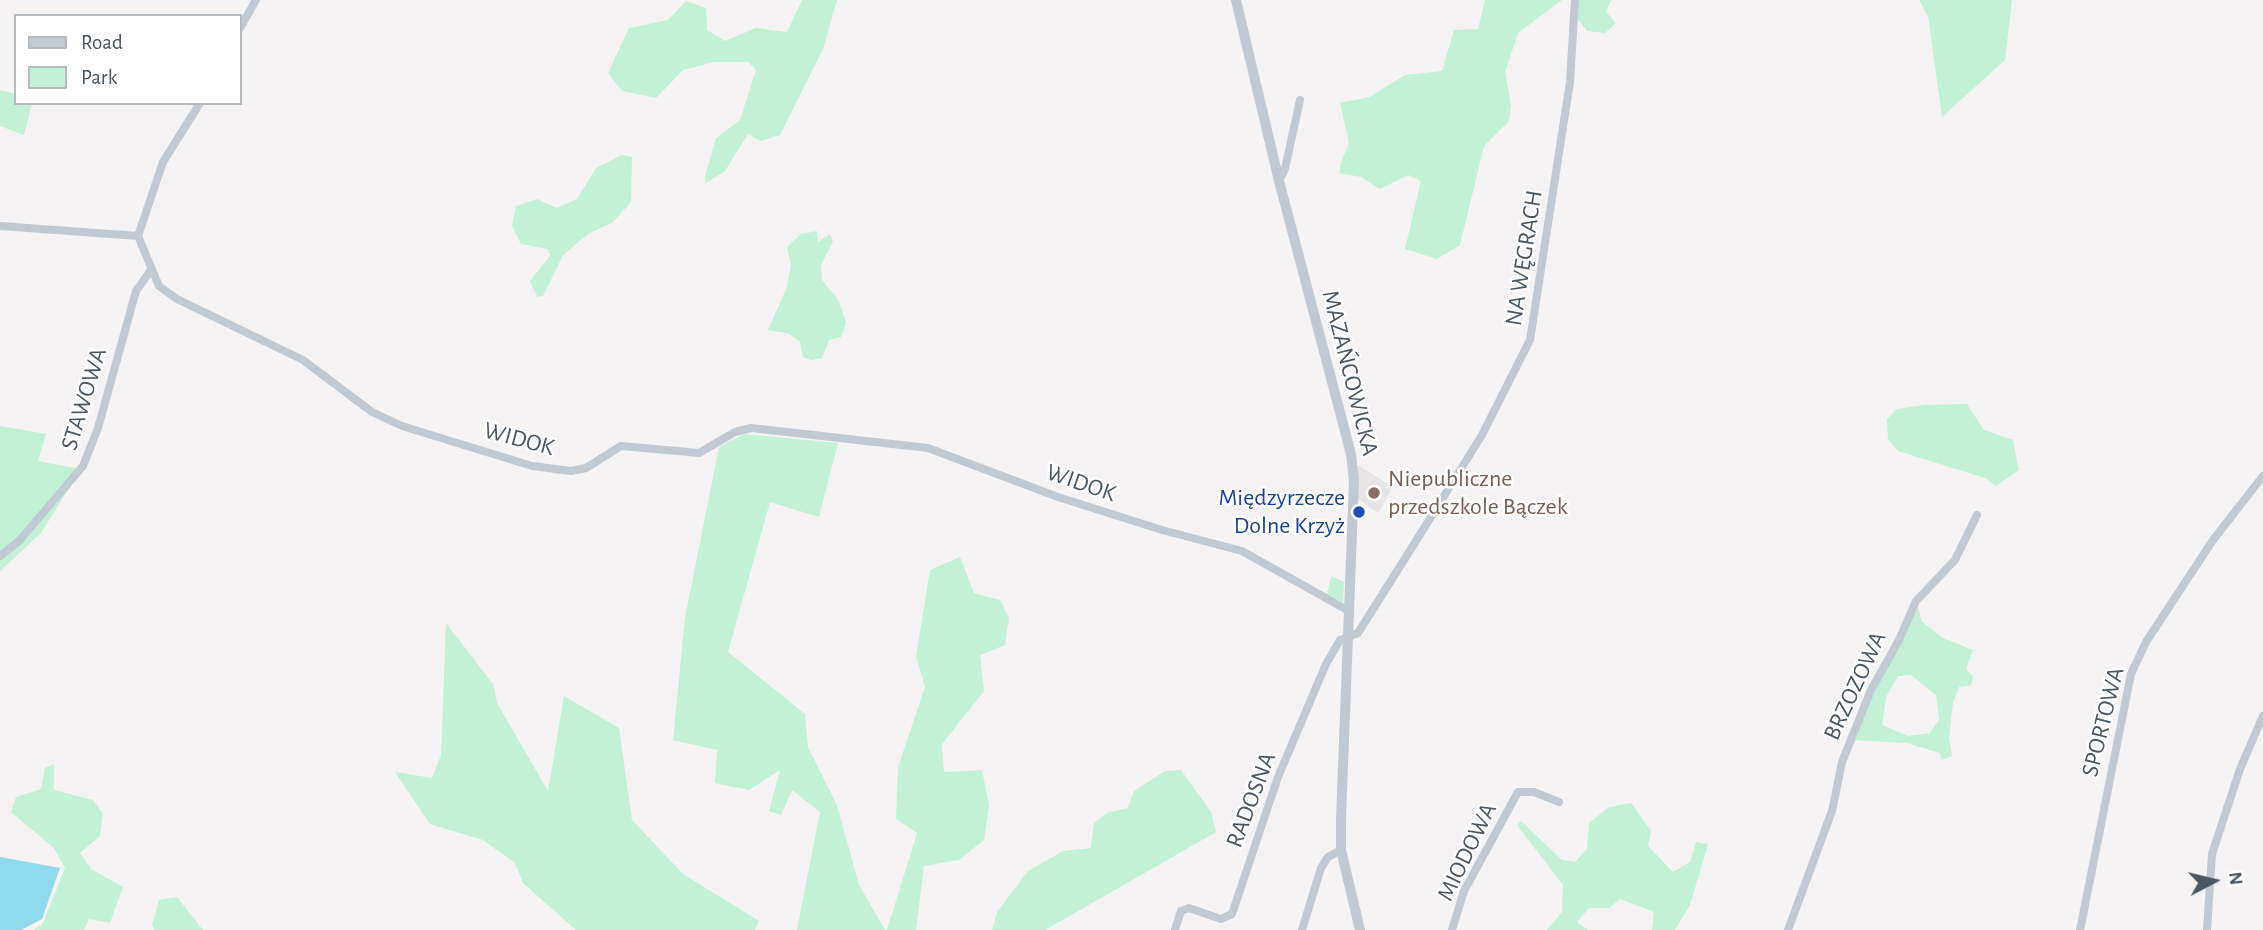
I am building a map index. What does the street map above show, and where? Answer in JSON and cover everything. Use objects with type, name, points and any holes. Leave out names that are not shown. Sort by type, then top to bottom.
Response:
[{"type":"street","points":[[242,24],[256,0]]},
{"type":"street","name":"MAZAŃCOWICKA","points":[[1236,0],[1279,181],[1351,454],[1354,481],[1341,850],[1360,930]]},
{"type":"street","name":"NA WĘGRACH","points":[[1348,638],[1358,633],[1482,435],[1530,340],[1570,82],[1575,0]]},
{"type":"street","points":[[1279,181],[1285,169],[1300,100]]},
{"type":"street","points":[[0,226],[138,236],[163,162],[199,105]]},
{"type":"street","name":"WIDOK","points":[[138,236],[150,270],[159,286],[177,299],[303,360],[372,412],[402,426],[532,466],[571,471],[586,468],[621,446],[634,444],[683,454],[699,453],[735,432],[751,428],[928,448],[1058,497],[1162,530],[1242,551],[1349,611]]},
{"type":"street","name":"STAWOWA","points":[[0,556],[19,541],[83,466],[98,428],[135,291],[150,270]]},
{"type":"street","name":"SPORTOWA","points":[[2080,930],[2131,674],[2146,642],[2206,552],[2263,476]]},
{"type":"street","name":"BRZOZOWA","points":[[1788,930],[1832,811],[1842,762],[1871,690],[1899,640],[1916,601],[1955,559],[1977,515]]},
{"type":"street","name":"RADOSNA","points":[[1175,930],[1181,911],[1189,908],[1221,919],[1232,914],[1274,790],[1326,664],[1340,640],[1348,638]]},
{"type":"street","points":[[2207,930],[2212,854],[2240,769],[2263,716]]},
{"type":"street","name":"MIODOWA","points":[[1452,930],[1464,891],[1518,792],[1534,792],[1559,802]]},
{"type":"street","points":[[1302,930],[1321,868],[1328,857],[1341,850]]},
{"type":"shaded area","name":"Niepubliczne przedszkole Bączek","points":[[1358,465],[1393,487],[1378,513],[1358,499]]},
{"type":"green space","points":[[802,0],[837,0],[823,49],[780,135],[761,141],[748,134],[725,171],[706,183],[705,176],[716,138],[740,120],[756,70],[748,62],[714,62],[683,70],[656,98],[622,91],[608,73],[629,28],[668,20],[686,1],[706,8],[707,30],[725,41],[756,28],[787,32]]},
{"type":"green space","points":[[1485,0],[1562,0],[1518,33],[1505,72],[1511,105],[1509,121],[1484,146],[1460,245],[1437,259],[1405,249],[1421,181],[1408,175],[1380,189],[1361,177],[1340,173],[1340,165],[1349,143],[1340,103],[1370,97],[1405,75],[1442,71],[1454,30],[1478,29]]},
{"type":"green space","points":[[1578,0],[1611,0],[1606,12],[1616,23],[1605,33],[1587,31],[1578,19]]},
{"type":"green space","points":[[1919,0],[2012,0],[2005,60],[1942,117],[1928,16]]},
{"type":"green space","points":[[0,90],[14,94],[14,105],[32,105],[24,135],[0,126]]},
{"type":"green space","points":[[622,155],[632,157],[631,202],[613,222],[588,234],[563,255],[543,296],[537,297],[530,281],[550,256],[548,249],[521,244],[512,226],[516,206],[537,199],[557,208],[577,199],[596,168]]},
{"type":"green space","points":[[817,231],[818,242],[830,234],[833,241],[821,265],[822,280],[839,301],[846,323],[841,337],[829,340],[822,358],[811,360],[803,357],[800,342],[788,333],[768,330],[787,287],[791,265],[787,247],[801,234]]},
{"type":"green space","points":[[1967,404],[1984,430],[2013,440],[2019,470],[1996,486],[1985,478],[1898,451],[1888,439],[1887,419],[1897,409]]},
{"type":"green space","points":[[0,426],[46,434],[38,461],[81,469],[41,533],[0,571]]},
{"type":"green space","points":[[744,434],[838,443],[819,517],[770,502],[728,652],[805,714],[808,747],[837,805],[859,885],[885,930],[797,930],[820,812],[792,790],[781,815],[769,811],[780,770],[749,790],[715,783],[717,750],[673,740],[685,618],[719,447]]},
{"type":"green space","points":[[960,557],[974,593],[1000,600],[1009,618],[1005,645],[980,655],[984,691],[942,744],[944,772],[982,770],[989,805],[984,840],[959,860],[924,866],[916,930],[887,930],[917,833],[896,819],[898,767],[925,687],[916,656],[930,570]]},
{"type":"green space","points":[[1331,576],[1344,582],[1343,602],[1327,595]]},
{"type":"green space","points":[[1918,607],[1922,622],[1943,638],[1973,650],[1966,669],[1973,676],[1971,685],[1959,687],[1953,703],[1949,738],[1952,756],[1941,760],[1940,753],[1907,743],[1853,740],[1861,718]],"holes":[[[1911,675],[1936,695],[1939,720],[1930,733],[1908,736],[1882,725],[1886,697],[1898,676]]]},
{"type":"green space","points":[[446,623],[493,684],[497,703],[548,791],[564,696],[619,728],[632,820],[683,874],[759,921],[755,930],[576,930],[523,883],[515,863],[483,840],[430,824],[395,772],[432,778],[441,755]]},
{"type":"green space","points":[[54,764],[54,790],[93,800],[103,814],[100,836],[80,853],[91,869],[123,887],[110,923],[89,919],[84,930],[34,930],[43,923],[65,868],[54,848],[11,812],[16,797],[41,789],[45,768]]},
{"type":"green space","points":[[1181,770],[1211,812],[1216,832],[1045,930],[992,930],[997,912],[1028,871],[1063,851],[1091,848],[1094,823],[1109,812],[1128,808],[1134,791],[1165,771]]},
{"type":"green space","points":[[1631,803],[1651,831],[1648,846],[1673,872],[1690,862],[1696,842],[1708,844],[1690,905],[1675,930],[1652,930],[1654,912],[1620,899],[1609,908],[1589,908],[1577,922],[1588,930],[1547,930],[1562,912],[1563,885],[1517,825],[1521,821],[1562,860],[1575,862],[1587,849],[1589,823],[1609,807]]},
{"type":"green space","points":[[177,897],[203,930],[154,930],[152,925],[159,900]]},
{"type":"water","points":[[0,857],[60,868],[42,919],[21,930],[0,930]]},
{"type":"place","name":"Niepubliczne przedszkole Bączek","points":[[1374,493]]},
{"type":"place","name":"Międzyrzecze Dolne Krzyż","points":[[1359,512]]}]
